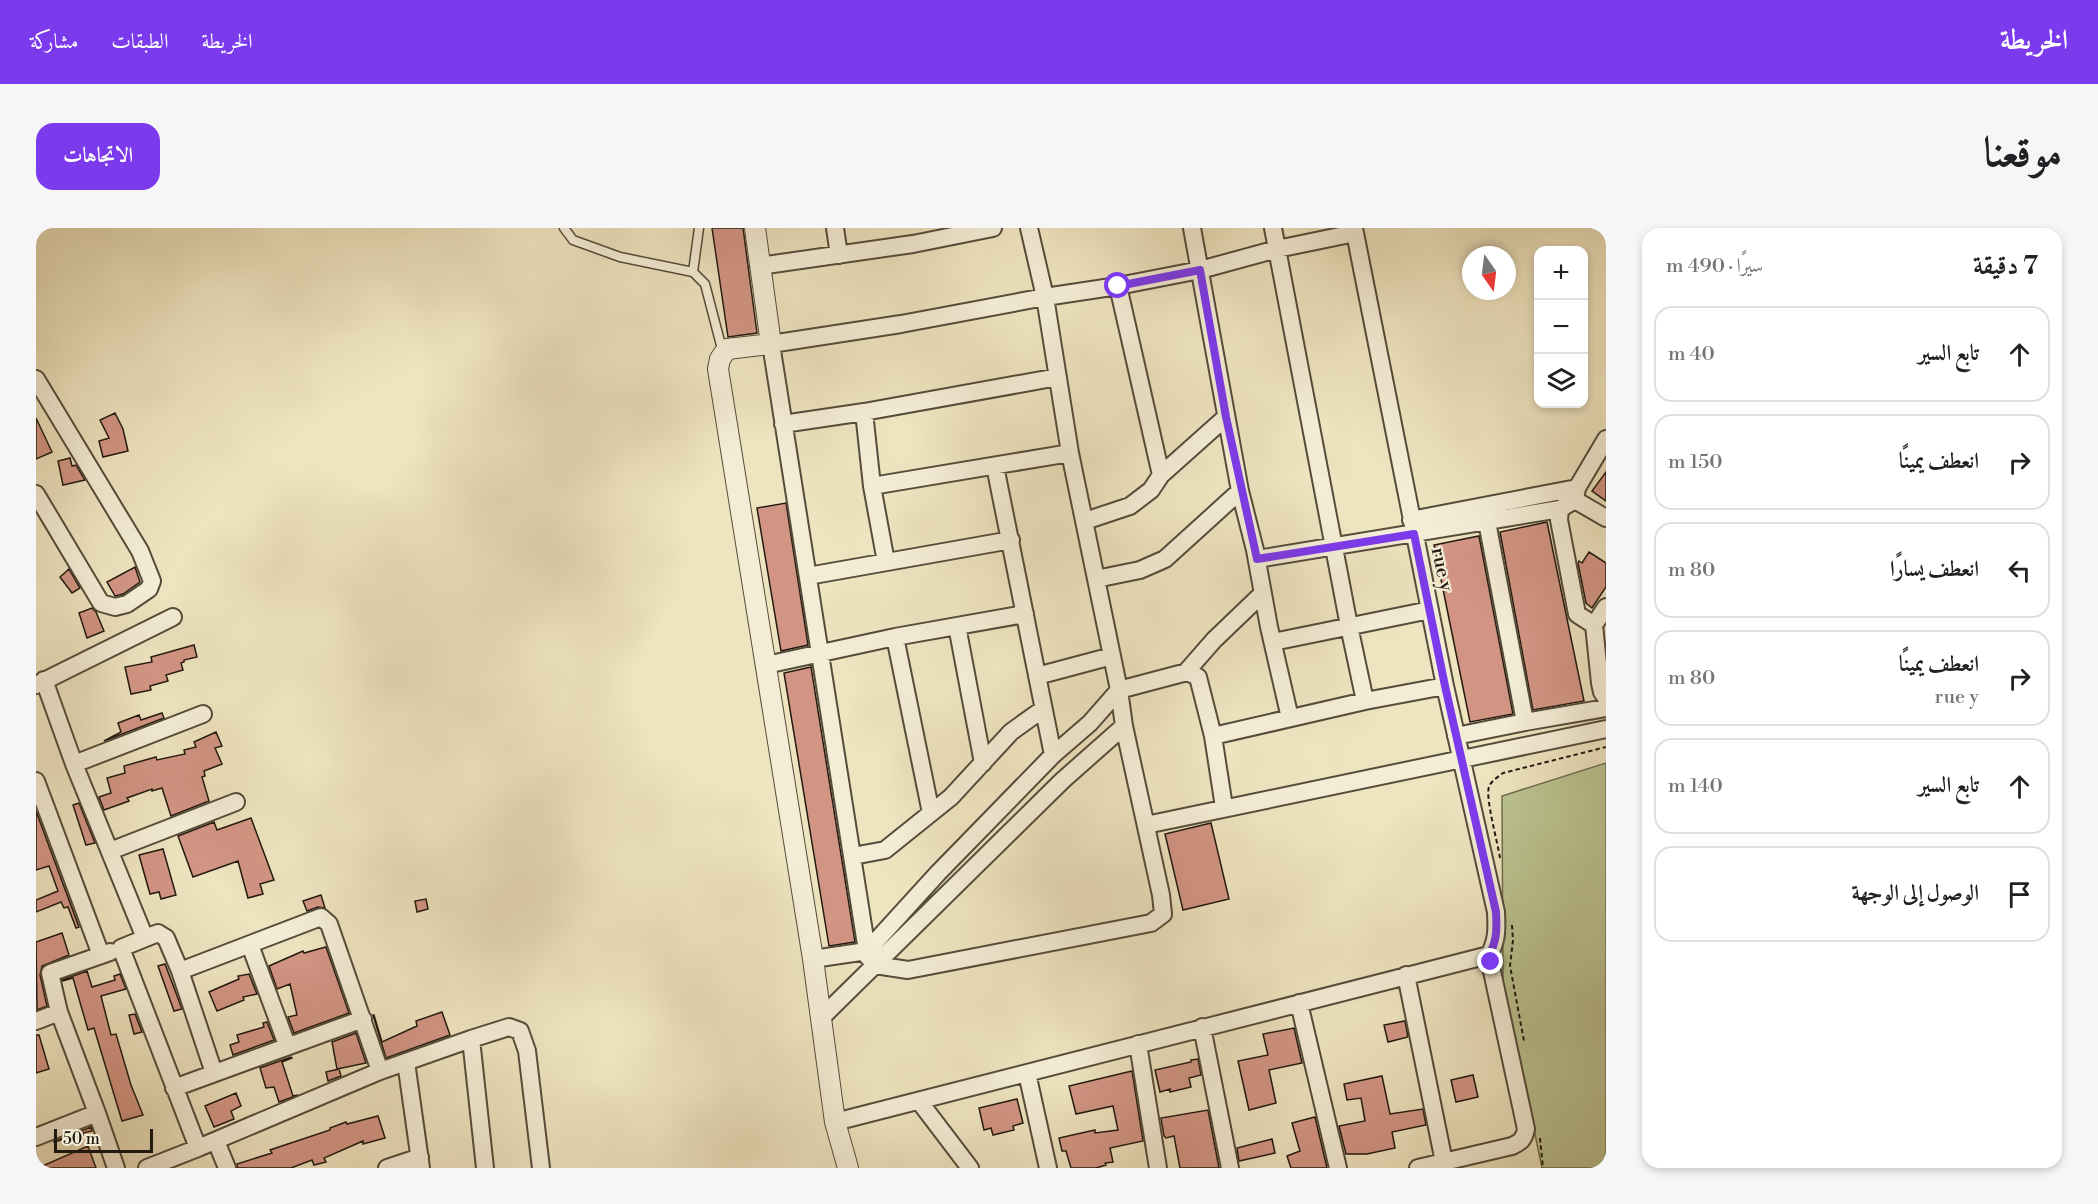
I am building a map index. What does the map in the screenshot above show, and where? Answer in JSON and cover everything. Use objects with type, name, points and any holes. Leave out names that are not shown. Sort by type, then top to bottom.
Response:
[{"type":"street","points":[[754,228],[783,424],[869,956]]},
{"type":"street","points":[[835,228],[839,255]]},
{"type":"street","points":[[759,266],[839,255],[993,228]]},
{"type":"street","points":[[813,959],[869,956],[908,970],[1151,923],[1163,914],[1070,453],[1045,297],[1029,228]]},
{"type":"street","points":[[1192,228],[1240,491],[1257,559],[1290,718]]},
{"type":"street","points":[[1273,228],[1348,626],[1365,700]]},
{"type":"street","points":[[848,1168],[835,1122],[813,959],[718,369],[723,353],[727,349],[901,324],[1118,286],[1200,270],[1354,230]]},
{"type":"street","name":"rue y","points":[[1354,230],[1445,686],[1496,912],[1496,943],[1488,958]]},
{"type":"street","points":[[1118,286],[1161,476]]},
{"type":"street","points":[[783,424],[864,412],[1058,376]]},
{"type":"street","points":[[36,379],[140,551],[152,581],[149,589],[127,604],[115,607],[101,603],[36,494]]},
{"type":"street","points":[[864,412],[872,486],[886,562]]},
{"type":"street","points":[[1084,521],[1130,506],[1151,490],[1161,476],[1226,417]]},
{"type":"street","points":[[1594,626],[1577,614],[1558,520],[1560,509],[1576,494],[1606,439]]},
{"type":"street","points":[[872,486],[1070,453]]},
{"type":"street","points":[[995,466],[1053,755]]},
{"type":"street","points":[[1096,579],[1140,570],[1165,559],[1240,491]]},
{"type":"street","points":[[1257,559],[1333,547],[1412,527],[1576,494]]},
{"type":"street","points":[[1576,494],[1606,518]]},
{"type":"street","points":[[1486,513],[1560,509]]},
{"type":"street","points":[[1486,513],[1526,722]]},
{"type":"street","points":[[808,576],[1011,540]]},
{"type":"street","points":[[821,1018],[938,873],[1053,755],[1090,723],[1119,690],[1186,672],[1214,640],[1263,593]]},
{"type":"street","points":[[1606,607],[1594,626],[1600,683],[1606,698]]},
{"type":"street","points":[[1273,642],[1430,610]]},
{"type":"street","points":[[766,665],[895,637],[1024,614]]},
{"type":"street","points":[[145,938],[40,682],[173,616]]},
{"type":"street","points":[[957,626],[982,763]]},
{"type":"street","points":[[895,637],[931,813]]},
{"type":"street","points":[[1037,676],[1112,656]]},
{"type":"street","points":[[1186,672],[1198,677],[1213,736],[1224,807]]},
{"type":"street","points":[[1213,736],[1365,700],[1445,686]]},
{"type":"street","points":[[1456,736],[1606,708]]},
{"type":"street","points":[[853,856],[885,850],[951,797],[1011,732],[1043,709]]},
{"type":"street","points":[[74,764],[203,714]]},
{"type":"street","points":[[869,956],[1124,726]]},
{"type":"street","points":[[1146,825],[1606,729]]},
{"type":"street","points":[[36,781],[101,955]]},
{"type":"street","points":[[110,851],[236,802]]},
{"type":"street","points":[[180,972],[321,917],[329,924],[380,1071]]},
{"type":"street","points":[[116,1168],[43,974],[158,933],[163,935],[170,944],[214,1073]]},
{"type":"street","points":[[250,945],[287,1046]]},
{"type":"street","points":[[121,948],[198,1148]]},
{"type":"street","points":[[835,1122],[1480,956],[1488,958],[1491,962],[1526,1129],[1524,1137],[1521,1142],[1512,1146],[1418,1168]]},
{"type":"street","points":[[1406,975],[1444,1162]]},
{"type":"street","points":[[1299,1003],[1338,1168]]},
{"type":"street","points":[[36,1021],[58,1012]]},
{"type":"street","points":[[174,1088],[363,1019]]},
{"type":"street","points":[[147,1168],[380,1071],[471,1038],[509,1027],[520,1031],[524,1038],[541,1168]]},
{"type":"street","points":[[1202,1028],[1230,1168]]},
{"type":"street","points":[[471,1038],[485,1168]]},
{"type":"street","points":[[1138,1044],[1158,1168]]},
{"type":"street","points":[[387,1168],[420,1163],[406,1062]]},
{"type":"street","points":[[1027,1073],[1047,1168]]},
{"type":"street","points":[[919,1101],[970,1168]]},
{"type":"street","points":[[36,1137],[97,1113]]},
{"type":"street","points":[[216,1141],[226,1168]]},
{"type":"lane","points":[[565,228],[573,240],[620,257],[693,272],[705,284],[723,353]]},
{"type":"lane","points":[[693,272],[699,228]]},
{"type":"path","points":[[1502,866],[1489,800],[1489,787],[1494,779],[1503,773],[1606,747]]},
{"type":"path","points":[[1512,925],[1513,940],[1509,966],[1524,1042]]},
{"type":"path","points":[[1540,1138],[1543,1168]]},
{"type":"green space","points":[[1606,763],[1606,1168],[1542,1168],[1503,981],[1502,796]]},
{"type":"building","points":[[712,228],[743,228],[757,333],[728,337]]},
{"type":"building","points":[[115,413],[123,429],[128,451],[103,457],[99,441],[109,438],[100,420]]},
{"type":"building","points":[[36,418],[52,452],[36,459]]},
{"type":"building","points":[[70,458],[72,466],[76,465],[85,480],[63,485],[58,461]]},
{"type":"building","points":[[1606,472],[1606,501],[1592,491]]},
{"type":"building","points":[[786,503],[808,645],[781,651],[757,508]]},
{"type":"building","points":[[1547,522],[1584,701],[1533,710],[1500,532]]},
{"type":"building","points":[[1479,536],[1513,714],[1470,722],[1434,545]]},
{"type":"building","points":[[1589,552],[1606,563],[1606,587],[1592,608],[1586,603],[1578,563],[1579,561],[1582,563]]},
{"type":"building","points":[[135,567],[140,582],[123,594],[115,596],[107,582]]},
{"type":"building","points":[[69,569],[80,588],[72,593],[60,577]]},
{"type":"building","points":[[92,608],[104,631],[87,638],[79,613]]},
{"type":"building","points":[[194,645],[197,657],[184,660],[181,663],[183,670],[166,675],[168,681],[150,686],[151,690],[131,694],[125,667],[152,662],[151,657]]},
{"type":"building","points":[[811,667],[855,942],[829,946],[784,673]]},
{"type":"building","points":[[162,713],[164,718],[104,741],[121,732],[118,723],[139,715],[141,720]]},
{"type":"building","points":[[216,732],[222,746],[215,748],[222,764],[204,771],[205,776],[202,777],[209,801],[171,816],[162,788],[127,798],[129,801],[104,810],[99,797],[111,793],[107,778],[125,773],[124,766],[156,757],[157,760],[185,754],[184,750],[196,747],[194,742]]},
{"type":"building","points":[[79,803],[95,843],[86,845],[73,805]]},
{"type":"building","points":[[36,811],[79,927],[76,928],[68,907],[64,908],[61,902],[36,912],[36,900],[58,891],[49,866],[36,870]]},
{"type":"building","points":[[251,818],[274,880],[260,884],[263,894],[248,898],[238,861],[193,877],[178,836],[214,822],[217,830]]},
{"type":"building","points":[[1211,823],[1229,899],[1183,910],[1165,834]]},
{"type":"building","points":[[163,849],[176,895],[161,899],[159,892],[150,894],[139,855]]},
{"type":"building","points":[[321,895],[325,908],[318,907],[307,911],[303,901]]},
{"type":"building","points":[[426,899],[428,909],[417,912],[415,901]]},
{"type":"building","points":[[62,933],[69,955],[42,966],[40,975],[47,1006],[37,1010],[36,942]]},
{"type":"building","points":[[326,947],[349,1013],[294,1033],[288,1017],[297,1015],[290,984],[277,989],[269,966],[303,951],[304,953]]},
{"type":"building","points":[[165,964],[182,1009],[174,1011],[158,966]]},
{"type":"building","points":[[87,971],[92,987],[115,980],[114,976],[120,974],[126,989],[101,996],[111,1035],[116,1034],[131,1085],[143,1115],[122,1121],[94,1028],[88,1030],[73,978],[62,980]]},
{"type":"building","points":[[249,974],[257,994],[243,997],[244,1000],[217,1011],[209,992],[239,979],[238,976]]},
{"type":"building","points":[[442,1012],[450,1035],[386,1058],[373,1015],[382,1042],[417,1026],[416,1021]]},
{"type":"building","points":[[135,1014],[142,1032],[134,1034],[129,1015]]},
{"type":"building","points":[[1405,1021],[1408,1037],[1388,1042],[1384,1025]]},
{"type":"building","points":[[267,1022],[274,1040],[233,1055],[230,1045],[239,1042],[237,1035],[264,1027],[263,1023]]},
{"type":"building","points":[[1294,1028],[1302,1063],[1269,1070],[1276,1103],[1249,1110],[1238,1061],[1268,1055],[1263,1034]]},
{"type":"building","points":[[356,1033],[366,1063],[337,1069],[332,1042]]},
{"type":"building","points":[[36,1035],[39,1035],[49,1069],[36,1073]]},
{"type":"building","points":[[291,1057],[282,1062],[293,1096],[298,1095],[279,1102],[274,1087],[266,1088],[260,1068]]},
{"type":"building","points":[[1198,1059],[1201,1075],[1189,1078],[1191,1087],[1160,1092],[1155,1070]]},
{"type":"building","points":[[339,1069],[341,1076],[328,1081],[326,1072]]},
{"type":"building","points":[[1132,1071],[1143,1141],[1110,1148],[1113,1162],[1105,1163],[1106,1165],[1096,1168],[1071,1168],[1066,1151],[1062,1151],[1059,1138],[1095,1130],[1095,1133],[1118,1130],[1113,1106],[1076,1114],[1069,1086]]},
{"type":"building","points":[[1473,1075],[1478,1097],[1456,1102],[1451,1080]]},
{"type":"building","points":[[1382,1076],[1390,1114],[1423,1109],[1426,1125],[1392,1132],[1395,1148],[1367,1154],[1346,1154],[1339,1126],[1365,1121],[1361,1098],[1347,1100],[1344,1084]]},
{"type":"building","points":[[236,1093],[241,1106],[231,1111],[234,1119],[214,1127],[205,1106]]},
{"type":"building","points":[[1017,1099],[1023,1123],[1013,1126],[1014,1130],[993,1135],[991,1128],[984,1130],[979,1108]]},
{"type":"building","points":[[1208,1110],[1219,1168],[1180,1168],[1174,1136],[1166,1138],[1164,1136],[1161,1118]]},
{"type":"building","points":[[378,1116],[385,1138],[363,1144],[363,1141],[324,1158],[326,1162],[314,1165],[312,1160],[291,1168],[237,1168],[237,1164],[272,1153],[270,1150],[330,1130],[346,1122],[347,1124]]},
{"type":"building","points":[[1315,1117],[1327,1168],[1291,1168],[1287,1156],[1300,1151],[1292,1123]]},
{"type":"building","points":[[91,1127],[92,1131],[83,1133],[84,1135],[53,1142]]},
{"type":"building","points":[[1272,1139],[1275,1153],[1239,1161],[1237,1148]]},
{"type":"building","points":[[88,1146],[96,1168],[38,1168]]},
{"type":"route","points":[[1118,286],[1200,270],[1240,491],[1257,559],[1414,534],[1445,686],[1496,912],[1496,943],[1488,958],[1491,962]]}]
